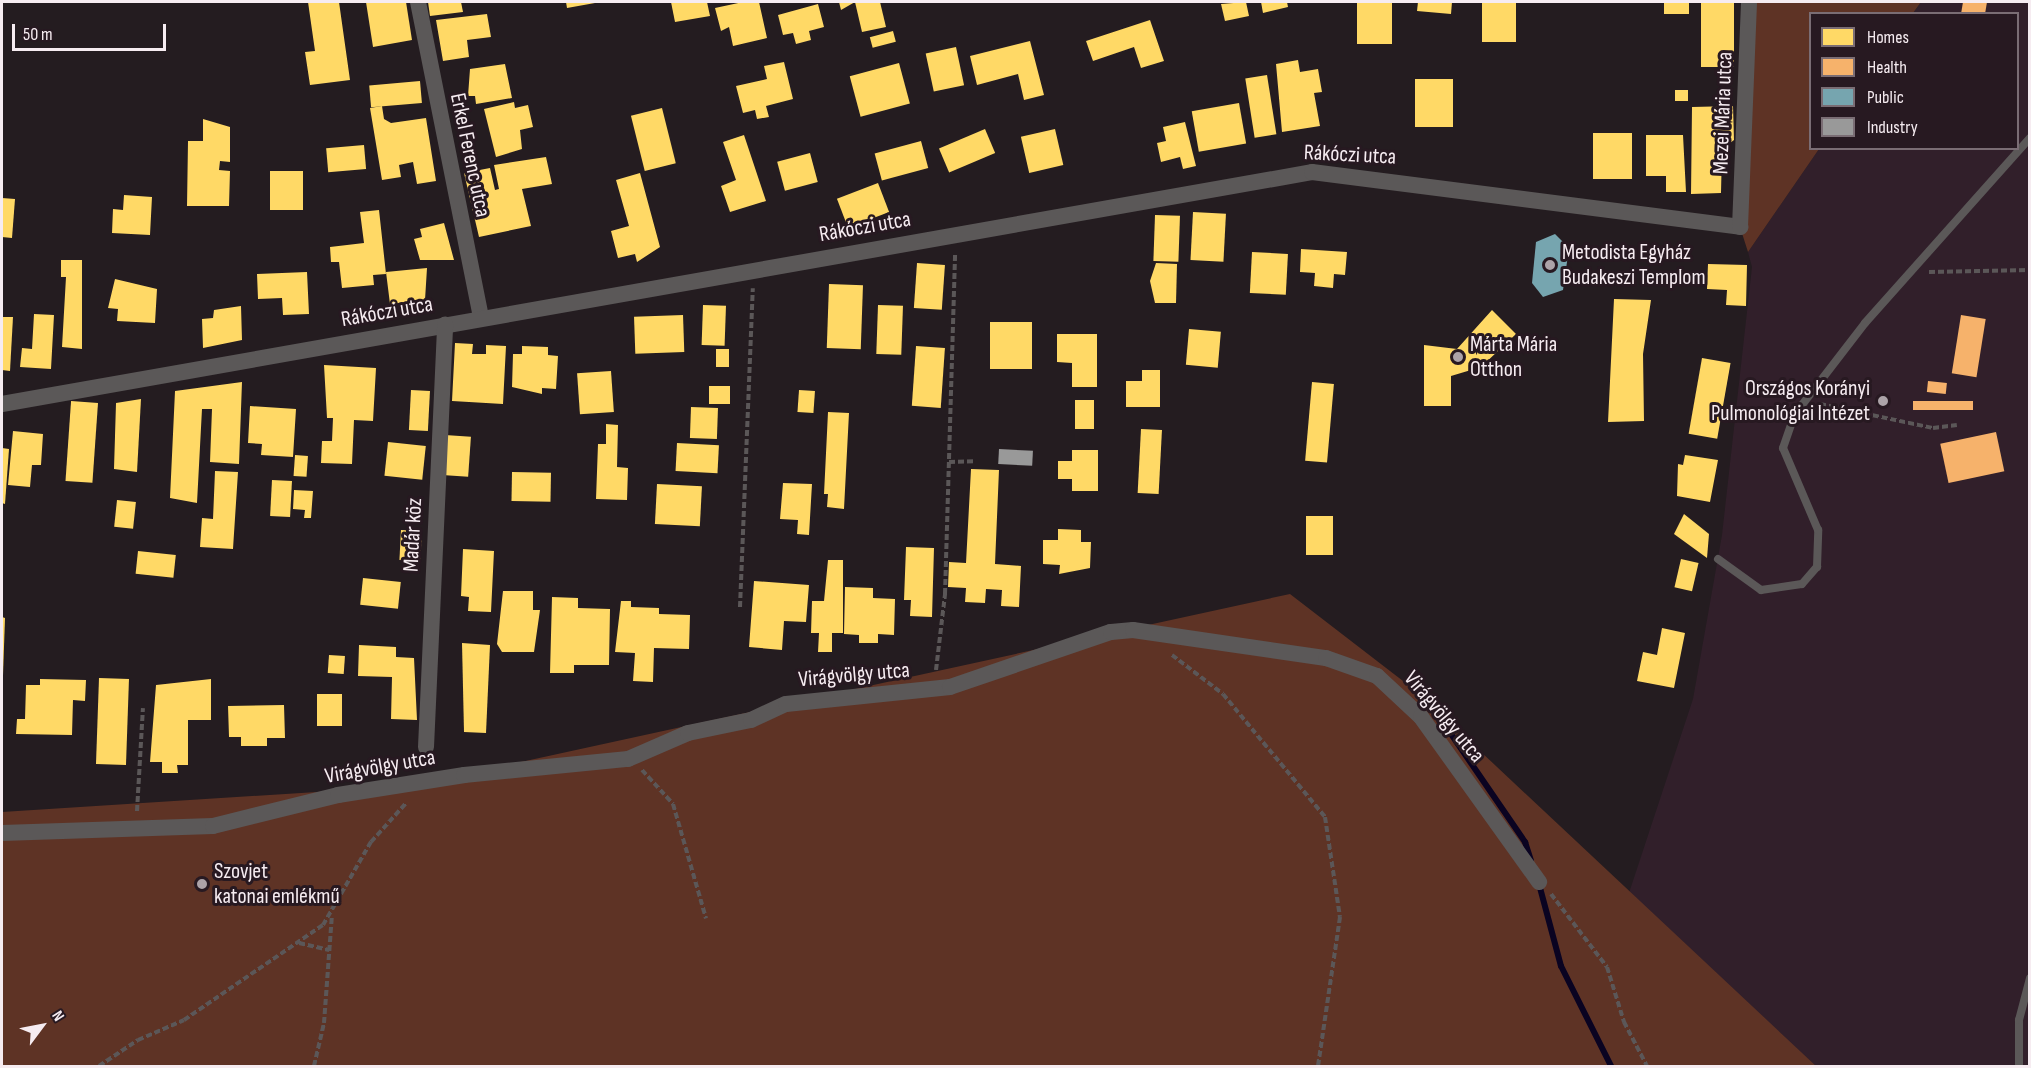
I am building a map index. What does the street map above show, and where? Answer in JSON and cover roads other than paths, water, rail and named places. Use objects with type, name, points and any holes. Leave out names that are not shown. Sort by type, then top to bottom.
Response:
[{"type":"street","name":"Erkel Ferenc utca","points":[[418,2],[481,317]]},
{"type":"street","name":"Mezei Mária utca","points":[[1740,227],[1749,2]]},
{"type":"street","name":"Rákóczi utca","points":[[2,404],[481,317],[1312,172],[1740,227]]},
{"type":"street","name":"Madár köz","points":[[426,747],[445,324]]},
{"type":"street","name":"Virágvölgy utca","points":[[2,833],[213,826],[338,795],[411,786],[514,767],[628,759],[715,724],[751,720],[805,699],[934,689],[1111,632],[1148,632],[1326,658],[1377,676],[1421,717],[1539,882]]},
{"type":"lane","points":[[1718,559],[1761,590],[1802,584],[1817,567],[1818,530],[1783,448],[1805,401],[1911,273],[2030,138]]},
{"type":"lane","points":[[2019,1066],[2019,1020],[2030,978]]},
{"type":"waterway","points":[[1423,693],[1525,842],[1531,860]]},
{"type":"waterway","points":[[1539,884],[1561,966],[1611,1066]]},
{"type":"place","name":"Metodista Egyház Budakeszi Templom","points":[[1550,265]]},
{"type":"place","name":"Márta Mária Otthon","points":[[1458,357]]},
{"type":"place","name":"Országos Korányi Pulmonológiai Intézet","points":[[1883,401]]},
{"type":"place","name":"Szovjet katonai emlékmű","points":[[202,884]]}]
